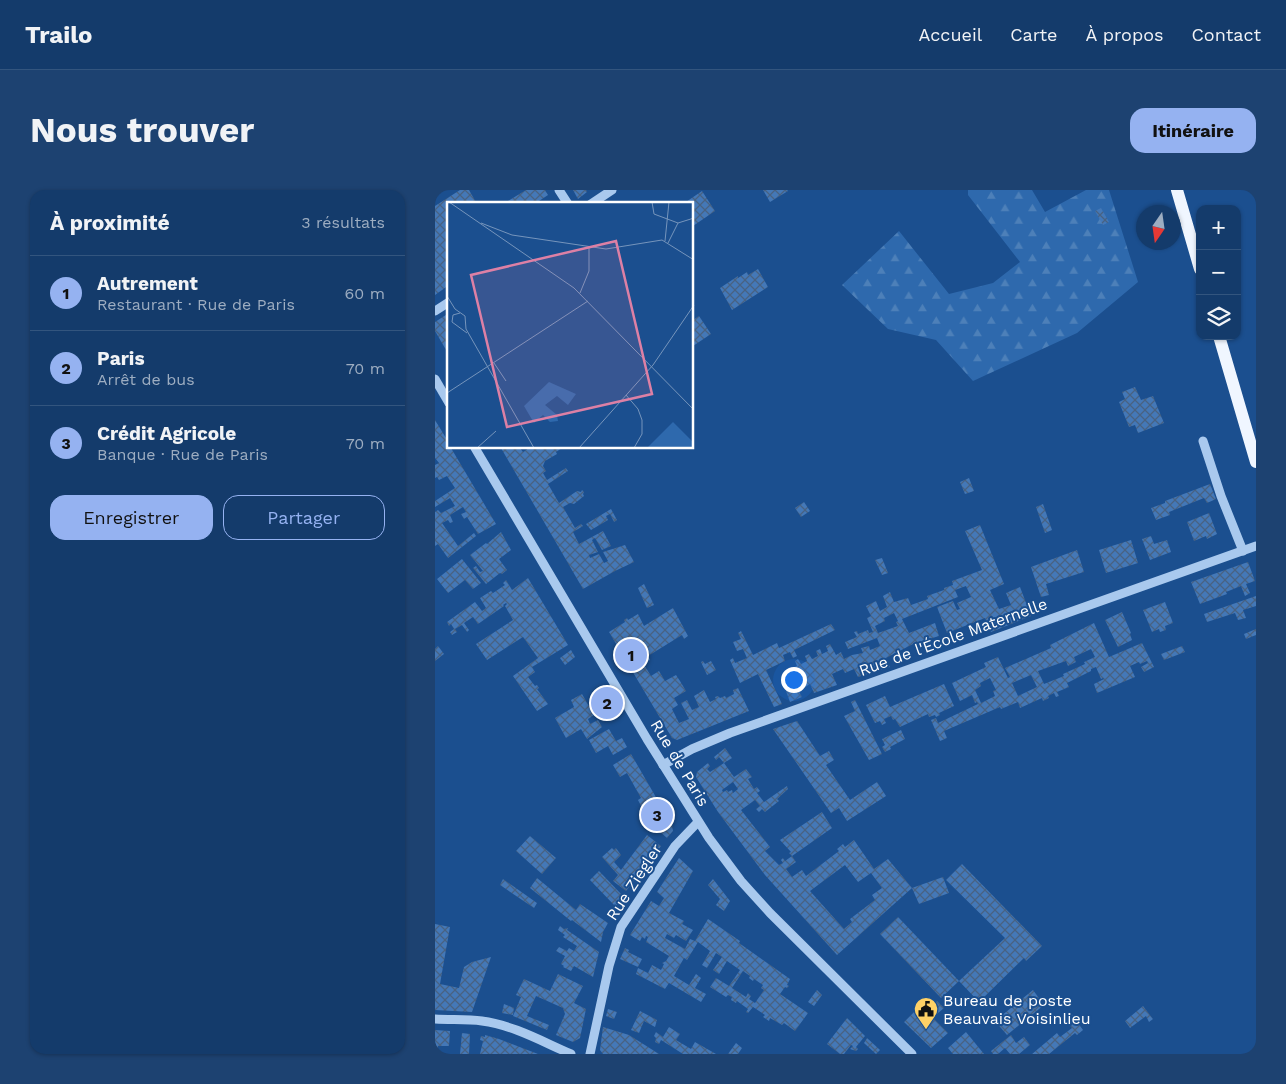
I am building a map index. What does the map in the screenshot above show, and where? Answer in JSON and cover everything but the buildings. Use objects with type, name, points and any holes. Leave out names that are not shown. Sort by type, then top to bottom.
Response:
[{"type":"main road","points":[[1177,190],[1196,255]]},
{"type":"main road","points":[[1220,340],[1256,462]]},
{"type":"street","points":[[559,190],[567,202]]},
{"type":"street","points":[[594,202],[611,190]]},
{"type":"street","points":[[435,311],[447,303]]},
{"type":"street","points":[[435,379],[447,400]]},
{"type":"street","points":[[1203,441],[1219,489],[1243,550]]},
{"type":"street","name":"Rue de Paris","points":[[476,449],[698,822],[755,897],[912,1054]]},
{"type":"street","name":"Rue de l'École Maternelle","points":[[663,765],[692,749],[745,728],[1256,546]]},
{"type":"street","name":"Rue Ziegler","points":[[590,1054],[609,966],[621,926],[675,846],[698,822]]},
{"type":"street","points":[[435,1019],[483,1021],[526,1034],[571,1054]]},
{"type":"green space","points":[[968,190],[1032,190],[1045,212],[1086,190],[1109,190],[1138,282],[1077,333],[973,381],[936,340],[888,329],[842,285],[899,231],[949,294],[993,283],[1020,262],[968,195]]},
{"type":"place","name":"Autrement","points":[[631,655]]},
{"type":"place","name":"Paris","points":[[607,703]]},
{"type":"place","name":"Crédit Agricole","points":[[657,815]]},
{"type":"place","name":"Bureau de poste Beauvais Voisinlieu","points":[[926,1030]]}]
